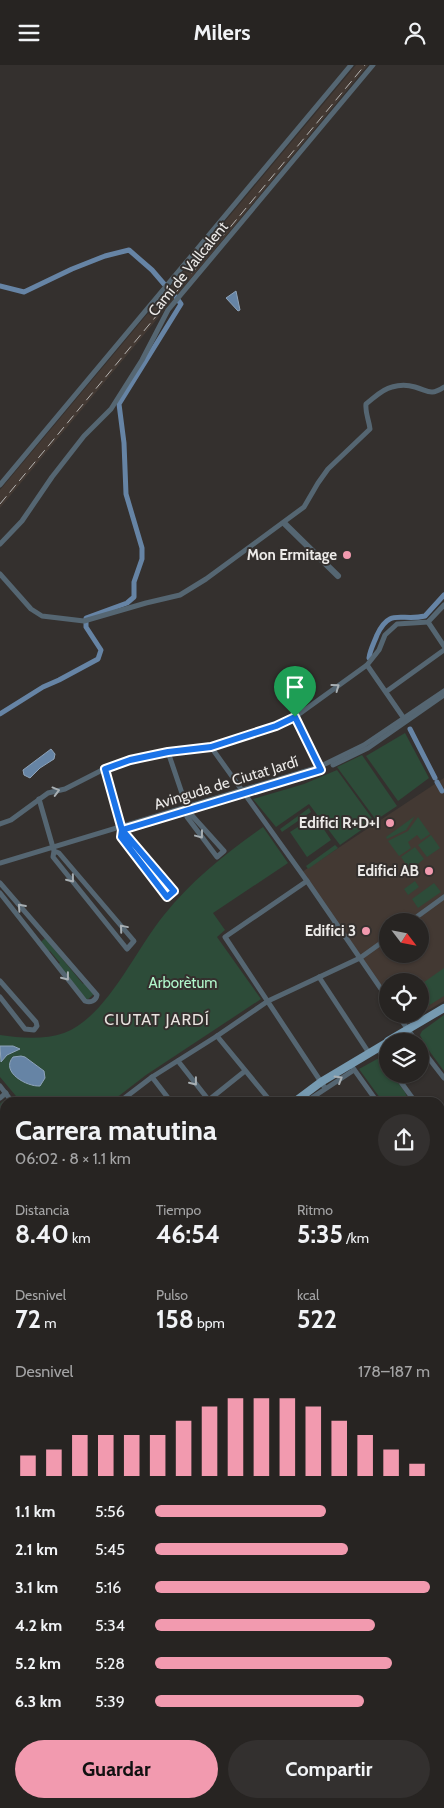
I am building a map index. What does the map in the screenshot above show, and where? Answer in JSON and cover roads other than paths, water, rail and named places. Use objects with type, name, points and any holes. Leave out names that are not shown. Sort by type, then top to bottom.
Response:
[{"type":"main road","points":[[402,1033],[444,1008]]},
{"type":"main road","points":[[303,1097],[352,1067],[377,1048]]},
{"type":"street","points":[[0,485],[352,65]]},
{"type":"street","name":"Camí de Vallcalent","points":[[0,544],[22,521],[52,477],[84,436],[111,409],[142,360],[162,319],[372,65]]},
{"type":"street","points":[[0,574],[31,609],[42,616],[86,621],[180,595],[206,579],[304,507],[328,469],[370,429],[365,411],[366,404],[382,391],[390,387],[404,385],[415,386],[426,392],[436,393],[444,387]]},
{"type":"street","points":[[284,523],[338,577]]},
{"type":"street","points":[[0,824],[11,820],[48,793],[65,789],[105,769],[130,760],[168,752],[211,747],[276,726],[295,717],[367,665],[379,650],[385,635],[397,624],[428,622],[444,605]]},
{"type":"street","points":[[428,622],[444,646]]},
{"type":"street","points":[[387,691],[444,650]]},
{"type":"street","points":[[367,665],[405,719]]},
{"type":"street","name":"Avinguda de Ciutat Jardí","points":[[405,719],[444,691]]},
{"type":"street","name":"Avinguda de Ciutat Jardí","points":[[0,865],[320,769],[364,745],[444,695]]},
{"type":"street","points":[[295,717],[320,769]]},
{"type":"street","points":[[211,747],[379,986]]},
{"type":"street","points":[[168,752],[187,809],[187,817],[217,857],[224,851],[187,809]]},
{"type":"street","points":[[105,769],[121,829],[121,837],[167,897],[174,891],[121,829]]},
{"type":"street","points":[[39,799],[53,849],[53,857],[127,949],[134,941],[53,849]]},
{"type":"street","points":[[307,881],[224,937],[323,1085],[310,1097]]},
{"type":"street","points":[[0,883],[97,995],[93,1001],[85,1001],[0,893]]},
{"type":"street","points":[[422,913],[444,897]]},
{"type":"street","points":[[92,905],[99,899]]},
{"type":"street","points":[[36,938],[43,932]]},
{"type":"street","points":[[126,1097],[152,1077],[268,1001],[360,958],[379,944]]},
{"type":"street","points":[[319,977],[369,1053]]},
{"type":"street","points":[[0,981],[36,1022],[37,1026],[34,1030],[25,1029],[0,997]]},
{"type":"street","points":[[403,1023],[409,1033]]},
{"type":"street","points":[[217,1036],[267,1097]]},
{"type":"street","points":[[429,1059],[444,1078]]},
{"type":"street","points":[[178,1061],[204,1097]]},
{"type":"street","points":[[352,1067],[374,1097]]},
{"type":"street","points":[[214,1097],[245,1071]]},
{"type":"street","points":[[152,1077],[167,1097]]},
{"type":"street","points":[[402,1083],[412,1097]]},
{"type":"street","points":[[0,1087],[9,1097]]},
{"type":"street","points":[[1,1097],[6,1093]]},
{"type":"water","points":[[236,291],[240,310],[238,311],[226,298]]},
{"type":"water","points":[[51,749],[55,754],[54,759],[40,768],[30,778],[24,775],[23,770]]},
{"type":"water","points":[[0,1046],[13,1046],[20,1049],[7,1055],[1,1062]]},
{"type":"water","points":[[21,1056],[44,1071],[45,1078],[40,1086],[28,1084],[12,1073],[10,1063],[13,1057]]},
{"type":"waterway","points":[[0,286],[24,292],[72,269],[105,256],[129,250],[152,270],[164,284]]},
{"type":"waterway","points":[[0,714],[43,687],[98,659],[101,650],[86,627],[86,618],[127,603],[134,597],[134,582],[142,559],[142,548],[126,494],[124,443],[119,404],[181,304],[176,297]]},
{"type":"waterway","points":[[369,658],[377,635],[387,621],[397,617],[425,616],[444,595]]},
{"type":"waterway","points":[[410,729],[435,778]]},
{"type":"waterway","points":[[437,782],[442,791]]},
{"type":"railway","points":[[0,504],[365,65]]},
{"type":"place","name":"Mon Ermitage","points":[[347,555]]},
{"type":"place","name":"Edifici R+D+I","points":[[390,823]]},
{"type":"place","name":"Edifici AB","points":[[429,871]]},
{"type":"place","name":"Edifici 3","points":[[366,931]]},
{"type":"district","name":"CIUTAT JARDÍ","points":[[157,1019]]},
{"type":"park label","name":"Arborètum","points":[[183,983]]}]
